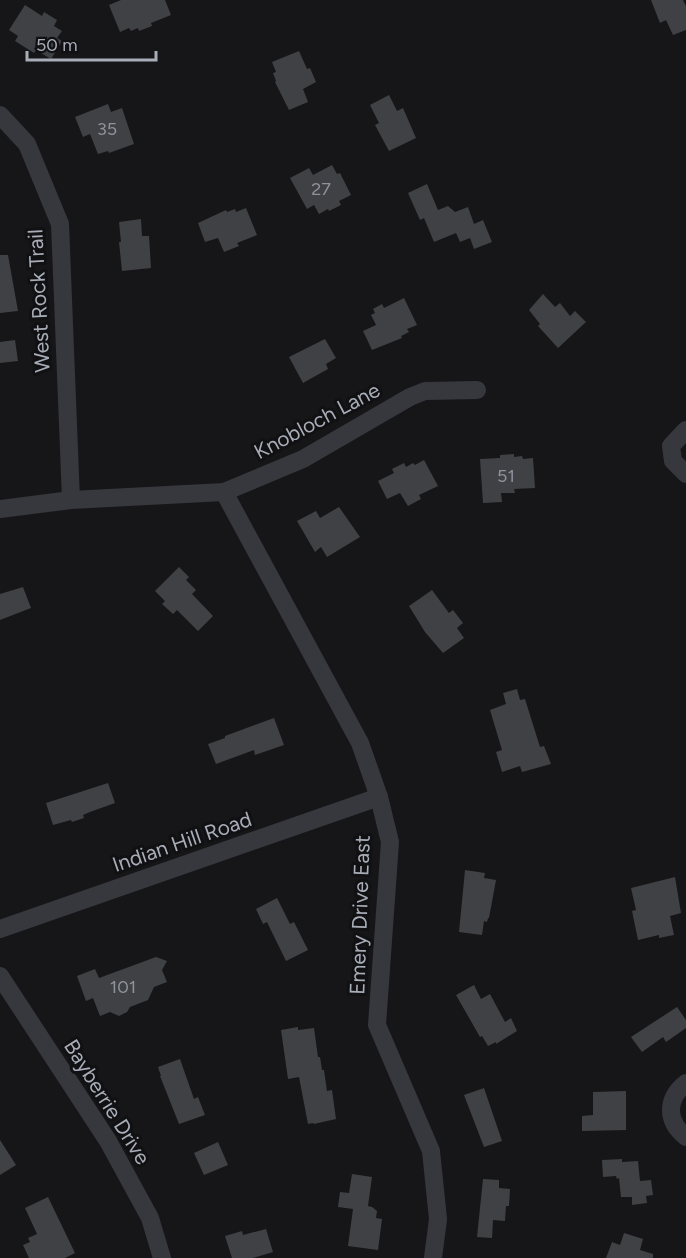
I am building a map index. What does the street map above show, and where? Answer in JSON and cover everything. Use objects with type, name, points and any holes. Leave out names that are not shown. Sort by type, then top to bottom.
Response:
[{"type":"street","name":"West Rock Trail","points":[[0,116],[27,144],[60,224],[71,500]]},
{"type":"street","name":"Knobloch Lane","points":[[0,509],[71,500],[224,492],[303,459],[410,397],[425,391],[477,390]]},
{"type":"street","points":[[686,430],[671,446],[673,461],[686,474]]},
{"type":"street","name":"Emery Drive East","points":[[224,492],[360,743],[379,797],[390,842],[377,1025],[431,1151],[438,1219],[433,1258]]},
{"type":"street","name":"Indian Hill Road","points":[[0,929],[379,797]]},
{"type":"street","name":"Bayberrie Drive","points":[[0,976],[108,1142],[150,1218],[162,1258]]},
{"type":"street","points":[[686,1083],[672,1098],[671,1115],[676,1129],[686,1137]]},
{"type":"building","points":[[121,0],[165,0],[171,15],[139,31],[138,28],[131,31],[129,28],[120,32],[109,5]]},
{"type":"building","points":[[651,0],[683,0],[686,6],[686,30],[673,35],[666,20],[660,23]]},
{"type":"building","points":[[25,5],[42,16],[44,12],[57,20],[54,26],[62,31],[57,38],[62,41],[51,59],[36,50],[34,53],[15,41],[18,36],[9,30]]},
{"type":"building","points":[[299,51],[316,82],[303,89],[308,102],[289,110],[275,82],[273,73],[276,72],[272,62]]},
{"type":"building","points":[[389,95],[397,111],[403,108],[416,138],[389,151],[375,125],[379,123],[370,105]]},
{"type":"building","points":[[108,104],[111,112],[122,108],[134,144],[109,153],[108,151],[98,154],[90,134],[83,137],[75,117]]},
{"type":"building","points":[[332,165],[337,174],[340,173],[351,195],[339,201],[341,205],[319,214],[314,205],[307,209],[290,178],[309,168],[313,175]]},
{"type":"building","points":[[427,184],[438,210],[448,206],[455,212],[468,207],[474,224],[483,220],[492,242],[474,249],[470,238],[460,242],[456,233],[434,242],[424,218],[420,220],[408,193]]},
{"type":"building","points":[[246,208],[257,235],[237,243],[239,246],[224,252],[218,238],[205,242],[198,223],[226,210],[227,212],[235,209],[236,212]]},
{"type":"building","points":[[141,219],[142,236],[149,236],[151,268],[122,271],[119,222]]},
{"type":"building","points":[[0,255],[8,255],[18,311],[0,313]]},
{"type":"building","points":[[543,294],[555,307],[560,303],[570,316],[575,311],[586,322],[558,348],[538,326],[540,324],[529,310]]},
{"type":"building","points":[[404,298],[417,325],[407,329],[409,332],[401,336],[402,338],[372,350],[363,331],[376,325],[371,315],[375,313],[373,309],[382,304],[384,308]]},
{"type":"building","points":[[325,339],[336,358],[326,364],[328,369],[303,383],[289,357]]},
{"type":"building","points":[[15,340],[18,361],[0,363],[0,342]]},
{"type":"building","points":[[514,454],[514,457],[522,456],[523,459],[533,458],[535,488],[514,489],[515,493],[501,493],[502,502],[483,503],[480,459],[500,458],[500,455]]},
{"type":"building","points":[[424,460],[438,486],[419,495],[421,499],[408,506],[400,493],[387,499],[378,481],[394,473],[392,469],[404,463],[406,467]]},
{"type":"building","points":[[339,507],[360,537],[327,557],[321,547],[315,552],[297,521],[316,511],[320,518]]},
{"type":"building","points":[[179,567],[189,577],[186,580],[196,590],[192,594],[213,616],[198,631],[177,610],[173,614],[162,604],[165,601],[155,591]]},
{"type":"building","points":[[23,587],[31,608],[0,620],[0,594]]},
{"type":"building","points":[[432,590],[449,613],[453,610],[463,623],[457,628],[464,638],[443,653],[425,632],[409,606]]},
{"type":"building","points":[[517,689],[520,700],[525,699],[540,747],[544,746],[551,764],[522,772],[520,766],[502,772],[496,752],[502,750],[490,710],[506,704],[503,693]]},
{"type":"building","points":[[274,718],[284,745],[255,755],[254,750],[216,764],[208,744]]},
{"type":"building","points":[[108,783],[115,803],[83,815],[84,818],[53,825],[46,803]]},
{"type":"building","points":[[465,870],[485,873],[484,878],[496,880],[489,918],[487,922],[484,921],[482,935],[459,932]]},
{"type":"building","points":[[675,877],[681,913],[670,916],[674,935],[659,938],[659,935],[638,940],[632,911],[636,910],[631,888]]},
{"type":"building","points":[[277,898],[290,924],[294,922],[308,950],[286,961],[267,922],[263,924],[256,909]]},
{"type":"building","points":[[156,957],[167,961],[162,970],[167,982],[154,987],[148,1000],[130,1007],[127,1012],[119,1016],[110,1012],[100,1016],[93,998],[86,1001],[77,976],[95,969],[99,978]]},
{"type":"building","points":[[474,985],[481,999],[490,994],[505,1022],[511,1018],[517,1031],[496,1044],[496,1042],[488,1046],[482,1036],[480,1037],[456,995]]},
{"type":"building","points":[[677,1007],[686,1020],[686,1028],[666,1042],[663,1037],[642,1052],[631,1037]]},
{"type":"building","points":[[298,1027],[298,1030],[314,1028],[318,1057],[320,1057],[322,1070],[324,1070],[327,1091],[332,1090],[336,1119],[308,1124],[299,1077],[288,1079],[281,1030]]},
{"type":"building","points":[[180,1059],[194,1099],[198,1097],[205,1115],[179,1124],[158,1067]]},
{"type":"building","points":[[484,1088],[502,1141],[484,1147],[464,1095]]},
{"type":"building","points":[[626,1091],[626,1130],[582,1131],[582,1116],[593,1115],[593,1092]]},
{"type":"building","points":[[0,1140],[16,1165],[0,1175]]},
{"type":"building","points":[[218,1142],[228,1165],[204,1175],[194,1153]]},
{"type":"building","points":[[622,1159],[622,1162],[638,1161],[640,1181],[651,1180],[653,1195],[646,1196],[647,1203],[632,1205],[632,1197],[621,1197],[619,1178],[617,1179],[616,1176],[603,1177],[602,1160]]},
{"type":"building","points":[[352,1174],[372,1177],[368,1206],[377,1211],[376,1218],[382,1219],[378,1250],[348,1246],[353,1209],[338,1207],[340,1192],[349,1193]]},
{"type":"building","points":[[483,1179],[499,1180],[499,1188],[510,1189],[505,1221],[493,1220],[492,1238],[477,1237]]},
{"type":"building","points":[[48,1197],[75,1253],[65,1258],[29,1258],[23,1245],[30,1242],[28,1238],[37,1234],[25,1208]]},
{"type":"building","points":[[266,1229],[273,1252],[253,1258],[232,1258],[225,1236],[242,1231],[243,1235]]},
{"type":"building","points":[[624,1233],[643,1239],[640,1250],[653,1254],[653,1258],[606,1258],[612,1242],[620,1245]]}]
